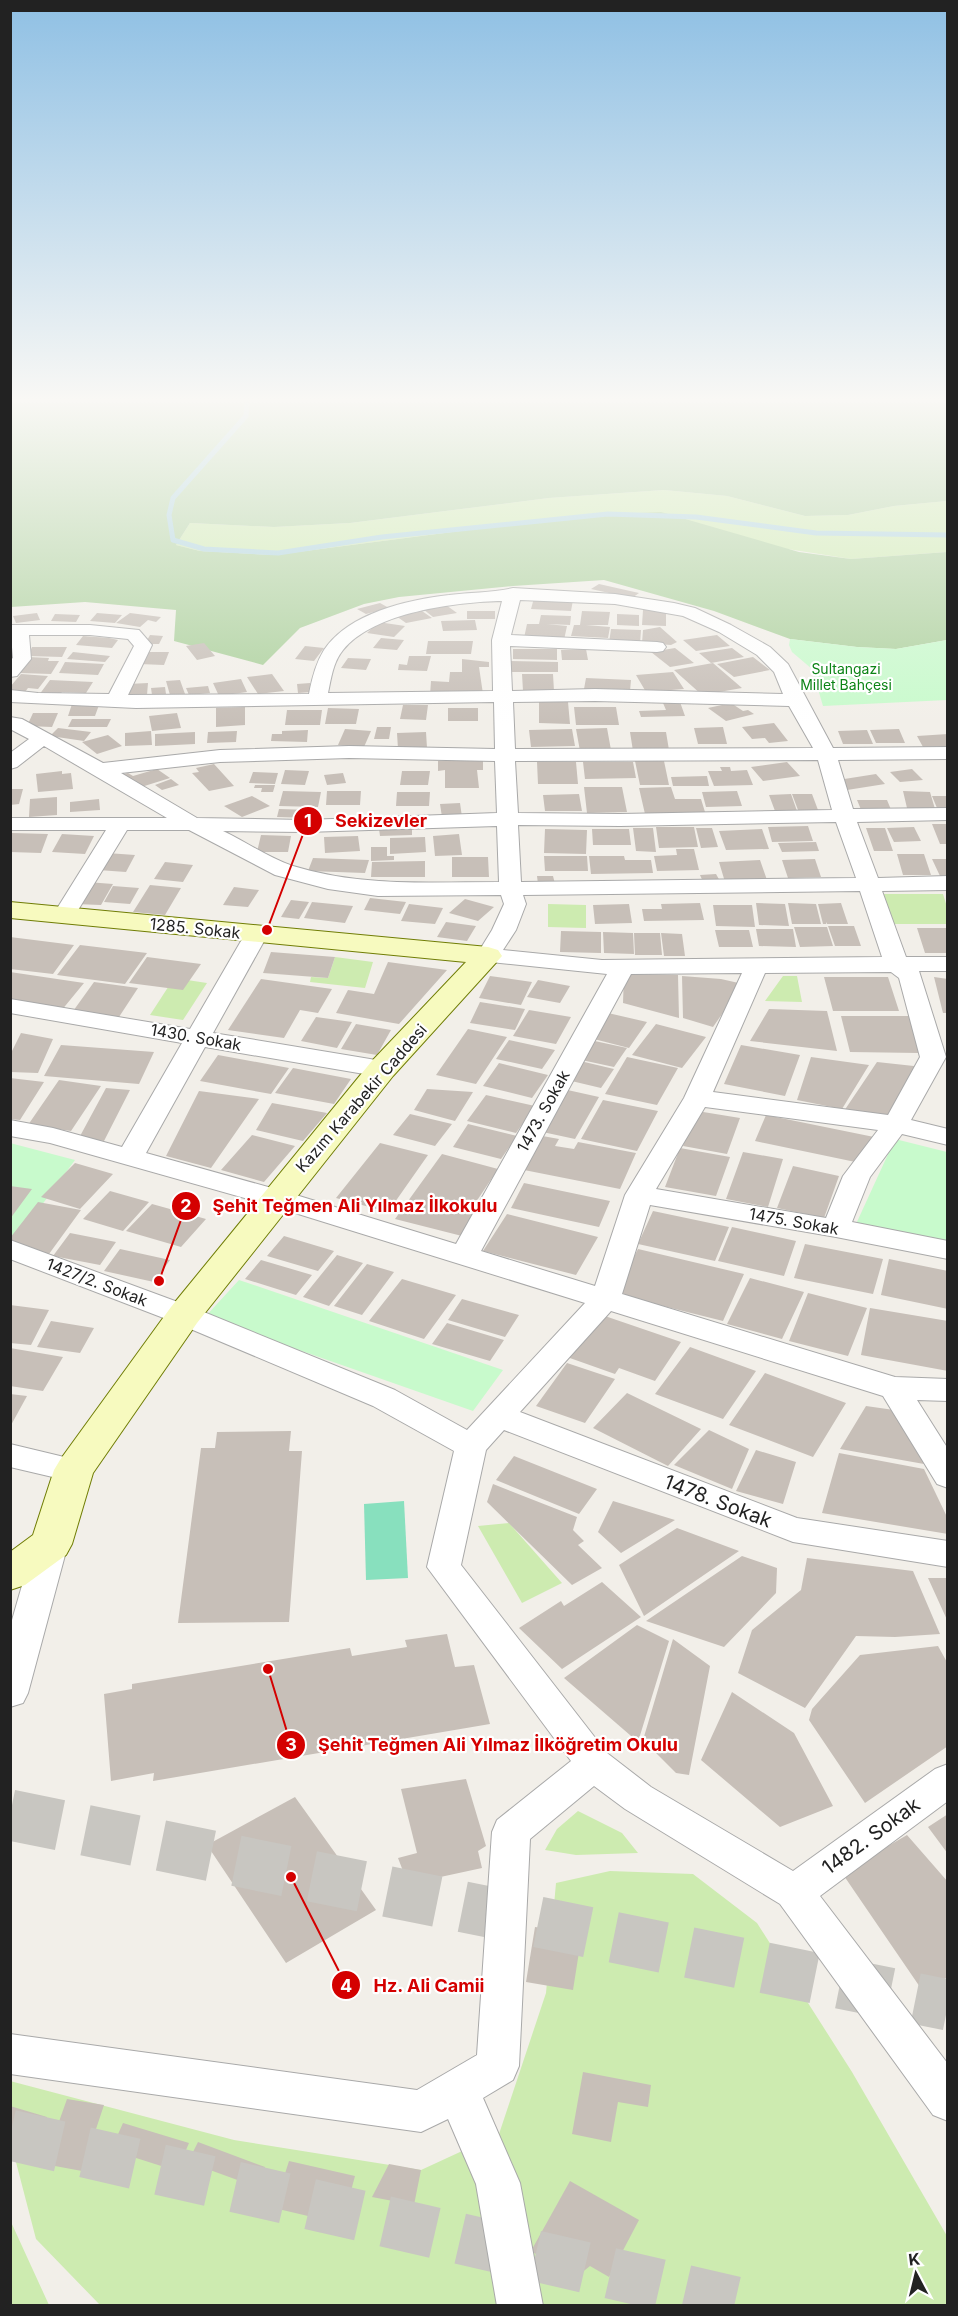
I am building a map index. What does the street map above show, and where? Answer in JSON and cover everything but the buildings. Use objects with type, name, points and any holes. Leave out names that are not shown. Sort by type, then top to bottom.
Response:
[{"type":"street","name":"Kazım Karabekir Caddesi","points":[[51,1544],[74,1470],[184,1315],[382,1069],[488,956],[504,930],[515,904],[510,888],[501,640],[513,593]]},
{"type":"street","points":[[317,699],[323,667],[332,652],[344,638],[374,620],[409,608],[464,597],[513,593],[620,599],[687,611],[757,645],[783,669],[796,700],[826,753],[844,814],[896,963],[910,976],[940,1057],[896,1124],[857,1176],[836,1228]]},
{"type":"street","points":[[10,672],[22,659],[15,630],[90,630],[133,634],[143,645],[116,700]]},
{"type":"street","points":[[501,640],[657,648]]},
{"type":"street","points":[[10,696],[136,702],[595,695],[796,700]]},
{"type":"street","points":[[38,699],[13,723],[100,769],[193,824],[283,870],[328,882],[378,889],[746,887],[948,883]]},
{"type":"street","points":[[10,763],[42,738]]},
{"type":"street","points":[[100,769],[220,756],[348,752],[506,755],[948,753]]},
{"type":"street","points":[[10,824],[305,826],[509,819],[620,820],[844,814],[948,814]]},
{"type":"street","points":[[64,915],[120,825]]},
{"type":"street","name":"1285. Sokak","points":[[10,910],[488,956]]},
{"type":"street","points":[[130,1157],[256,934]]},
{"type":"street","points":[[488,956],[602,967],[948,964]]},
{"type":"street","points":[[757,965],[697,1098],[639,1195],[605,1300],[471,1446],[444,1567],[594,1764],[638,1798],[794,1892],[948,2100]]},
{"type":"street","name":"1473. Sokak","points":[[464,1256],[623,966]]},
{"type":"street","name":"1430. Sokak","points":[[10,1006],[382,1069]]},
{"type":"street","points":[[697,1098],[896,1124],[948,1137]]},
{"type":"street","points":[[10,1128],[53,1136],[276,1198],[894,1388],[948,1390]]},
{"type":"street","name":"1475. Sokak","points":[[639,1195],[836,1228],[948,1250]]},
{"type":"street","name":"1427/2. Sokak","points":[[10,1249],[184,1315],[384,1398],[471,1446]]},
{"type":"street","points":[[894,1388],[948,1476]]},
{"type":"street","name":"1478. Sokak","points":[[498,1416],[793,1530],[948,1554]]},
{"type":"street","points":[[10,1455],[74,1470]]},
{"type":"street","points":[[10,1574],[51,1544]]},
{"type":"street","points":[[10,1693],[51,1544]]},
{"type":"street","points":[[10,2054],[421,2111],[498,2066],[511,1832],[594,1764]]},
{"type":"street","name":"1482. Sokak","points":[[794,1892],[948,1780]]},
{"type":"street","points":[[457,2090],[498,2183],[520,2306]]},
{"type":"green space","points":[[11,511],[445,511],[350,523],[274,527],[190,523],[176,545],[200,551],[274,555],[576,516],[661,512],[799,552],[851,559],[947,552],[947,640],[896,649],[790,639],[714,611],[604,580],[399,597],[364,604],[300,628],[263,665],[174,641],[176,610],[85,602],[11,607]]},
{"type":"green space","points":[[445,511],[786,511],[805,516],[848,515],[868,511],[947,511],[947,552],[851,559],[576,516],[274,555],[200,551],[176,545],[190,523],[274,527],[350,523]]},
{"type":"green space","points":[[786,511],[868,511],[848,515],[805,516]]},
{"type":"green space","name":"Sultangazi Millet Bahçesi","points":[[790,639],[896,649],[947,640],[947,700],[823,706],[812,669],[792,652],[789,645]]},
{"type":"green space","points":[[880,894],[943,894],[947,907],[947,924],[890,924]]},
{"type":"green space","points":[[548,904],[586,905],[586,928],[548,927]]},
{"type":"green space","points":[[335,957],[373,962],[365,988],[310,982],[311,977],[328,978]]},
{"type":"green space","points":[[783,976],[797,976],[802,1002],[765,1001]]},
{"type":"green space","points":[[174,978],[207,983],[183,1020],[150,1015]]},
{"type":"green space","points":[[895,1139],[947,1152],[947,1247],[856,1224]]},
{"type":"green space","points":[[10,1143],[75,1160],[16,1240],[11,1237]]},
{"type":"green space","points":[[239,1280],[503,1370],[473,1411],[205,1317]]},
{"type":"green space","points":[[404,1501],[408,1578],[366,1580],[364,1504]]},
{"type":"green space","points":[[509,1523],[562,1583],[522,1603],[478,1526]]},
{"type":"green space","points":[[578,1811],[622,1833],[638,1853],[576,1855],[545,1850],[557,1829]]},
{"type":"green space","points":[[610,1871],[693,1874],[757,1923],[852,2072],[947,2236],[947,2305],[100,2305],[36,2239],[11,2143],[10,2081],[234,2140],[421,2170],[499,2134],[546,1993],[556,1883]]},
{"type":"green space","points":[[11,2222],[49,2305],[11,2305]]},
{"type":"waterway","points":[[170,511],[173,540],[204,549],[278,553],[382,537],[608,514],[696,517],[816,533],[948,535]]},
{"type":"tunnel","points":[[10,1815],[948,2005]]},
{"type":"tunnel","points":[[10,2135],[753,2306]]},
{"type":"place","name":"Sekizevler","points":[[267,930]]},
{"type":"place","name":"Şehit Teğmen Ali Yılmaz İlkokulu","points":[[159,1281]]},
{"type":"place","name":"Şehit Teğmen Ali Yılmaz İlköğretim Okulu","points":[[268,1669]]},
{"type":"place","name":"Hz. Ali Camii","points":[[291,1877]]}]
